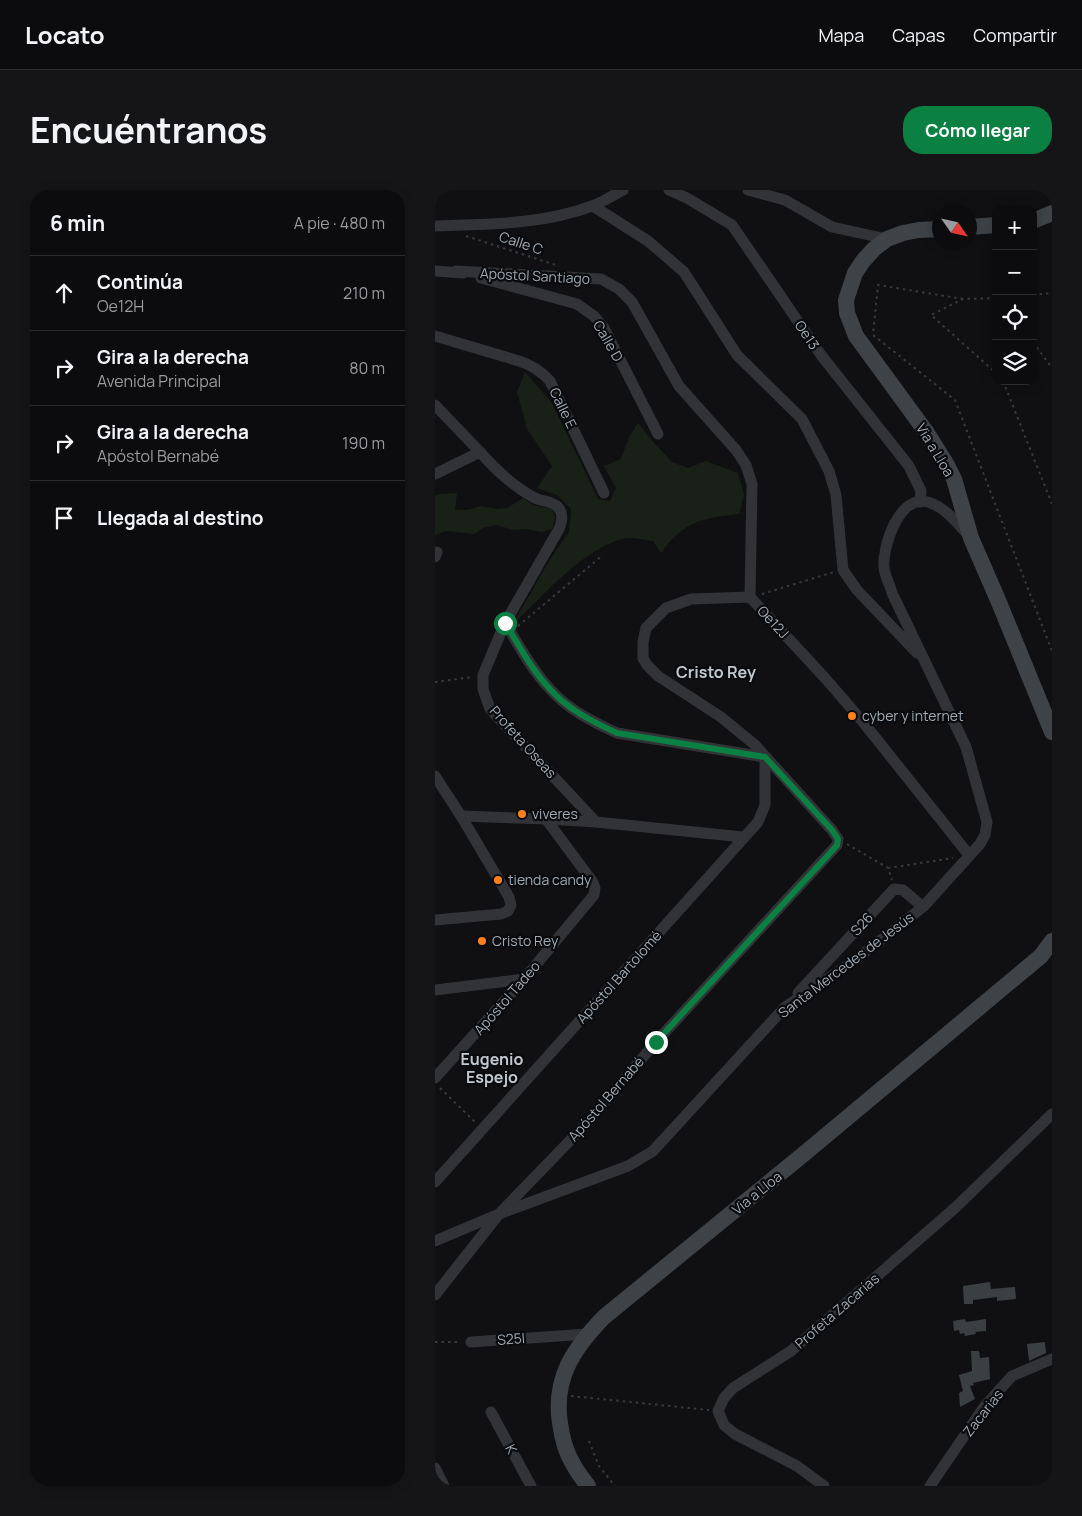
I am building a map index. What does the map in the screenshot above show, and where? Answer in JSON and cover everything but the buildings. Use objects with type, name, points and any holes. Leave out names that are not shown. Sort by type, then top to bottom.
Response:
[{"type":"street","points":[[435,226],[513,224],[538,220],[593,206],[623,190]]},
{"type":"street","name":"Oe13","points":[[669,190],[704,207],[732,226],[821,355],[909,466],[921,491],[920,502]]},
{"type":"street","points":[[748,190],[785,200],[832,226],[887,239]]},
{"type":"street","points":[[593,206],[648,241],[684,272],[737,355],[801,419],[829,471],[836,495],[843,570],[857,590],[925,661]]},
{"type":"street","points":[[1037,219],[1052,213]]},
{"type":"street","points":[[977,226],[992,225]]},
{"type":"street","name":"Via a Lloa","points":[[932,229],[919,230],[887,239],[863,261],[855,273],[846,300],[847,312],[856,336],[927,433],[947,465],[971,538],[1052,732]]},
{"type":"street","name":"Calle D","points":[[435,271],[456,271],[577,304],[595,316],[604,328],[658,434]]},
{"type":"street","name":"Apóstol Santiago","points":[[456,271],[601,279],[619,289],[632,302],[679,386],[736,450],[746,465],[752,484],[750,597]]},
{"type":"street","name":"Calle E","points":[[435,336],[519,361],[541,371],[550,381],[604,493]]},
{"type":"street","points":[[435,405],[496,470],[534,498],[558,507],[562,518],[559,529],[483,675]]},
{"type":"street","points":[[437,470],[480,452]]},
{"type":"street","points":[[920,502],[928,502],[944,511],[971,538]]},
{"type":"street","name":"Santa Mercedes de Jesús","points":[[435,1241],[499,1214],[628,1166],[653,1152],[785,1007],[855,960],[923,907],[980,844],[985,835],[987,822],[967,747],[892,594],[884,568],[886,551],[895,522],[903,511],[920,502]]},
{"type":"street","name":"Oe12J","points":[[838,839],[755,745],[721,717],[658,676],[647,665],[643,658],[643,642],[646,628],[666,608],[691,599],[750,597],[863,722],[969,855]]},
{"type":"street","points":[[508,628],[549,689],[578,713],[599,725],[617,733],[765,757]]},
{"type":"street","name":"Profeta Oseas","points":[[483,675],[483,690],[490,709],[596,822]]},
{"type":"street","name":"Apóstol Bartolomé","points":[[435,1182],[758,822],[765,806],[765,757]]},
{"type":"street","points":[[435,776],[509,897],[511,905],[508,911],[501,914],[435,920]]},
{"type":"street","points":[[461,816],[596,822],[743,837]]},
{"type":"street","name":"Apóstol Tadeo","points":[[435,1078],[524,979],[594,895],[595,888],[546,819]]},
{"type":"street","name":"Apóstol Bernabé","points":[[435,1295],[499,1214],[587,1123],[656,1042],[831,852],[837,845],[838,839]]},
{"type":"street","points":[[894,889],[903,890],[923,907]]},
{"type":"street","name":"S26","points":[[785,1007],[894,889]]},
{"type":"street","name":"Via a Lloa","points":[[588,1486],[573,1465],[563,1442],[558,1395],[569,1361],[588,1334],[604,1317],[805,1153],[1041,956],[1052,941]]},
{"type":"street","points":[[435,990],[524,979]]},
{"type":"street","name":"Profeta Zacarías","points":[[718,1411],[724,1398],[733,1388],[791,1351],[956,1207],[1052,1114]]},
{"type":"street","name":"S25I","points":[[471,1342],[588,1334]]},
{"type":"street","name":"Zacarias","points":[[930,1486],[984,1408],[1012,1376],[1052,1359]]},
{"type":"street","points":[[718,1411],[724,1425],[735,1434],[797,1466],[824,1486]]},
{"type":"street","name":"K","points":[[491,1412],[531,1486]]},
{"type":"street","points":[[435,1468],[444,1486]]},
{"type":"path","name":"Calle C","points":[[463,236],[559,266]]},
{"type":"path","points":[[992,298],[963,299],[877,285],[873,335],[955,400],[1052,651]]},
{"type":"path","points":[[1037,294],[1052,292]]},
{"type":"path","points":[[963,299],[931,315],[992,368]]},
{"type":"path","points":[[1037,347],[1052,368]]},
{"type":"path","points":[[1005,385],[1052,504]]},
{"type":"path","points":[[508,628],[603,556]]},
{"type":"path","points":[[750,597],[843,570]]},
{"type":"path","points":[[435,682],[483,675]]},
{"type":"path","points":[[838,839],[889,868],[969,855]]},
{"type":"path","points":[[889,868],[894,889]]},
{"type":"path","points":[[435,1082],[483,1129]]},
{"type":"path","points":[[435,1342],[471,1342]]},
{"type":"path","points":[[558,1395],[718,1411]]},
{"type":"path","points":[[589,1441],[599,1466],[615,1486]]},
{"type":"shaded area","points":[[525,372],[552,403],[598,499],[610,501],[616,488],[604,466],[621,459],[629,437],[638,423],[672,462],[688,468],[706,461],[738,473],[744,494],[739,514],[714,517],[695,523],[678,534],[661,553],[653,541],[637,538],[626,538],[607,545],[578,563],[513,624],[549,561],[569,532],[571,509],[557,495],[537,488],[552,466],[527,429],[517,392]]},
{"type":"shaded area","points":[[457,493],[455,510],[467,510],[481,506],[497,509],[507,508],[523,498],[533,505],[552,509],[555,517],[552,529],[542,532],[526,529],[513,530],[496,525],[483,528],[474,534],[446,531],[435,535],[435,496]]},
{"type":"place","name":"cyber y internet","points":[[852,716]]},
{"type":"place","name":"viveres","points":[[522,814]]},
{"type":"place","name":"tienda candy","points":[[498,880]]},
{"type":"place","name":"Cristo Rey","points":[[482,941]]},
{"type":"district","name":"Cristo Rey","points":[[716,672]]},
{"type":"district","name":"Eugenio Espejo","points":[[492,1068]]},
{"type":"route","points":[[505,623],[549,689],[578,713],[617,733],[765,757],[837,836],[837,845],[831,852],[656,1042]]}]
